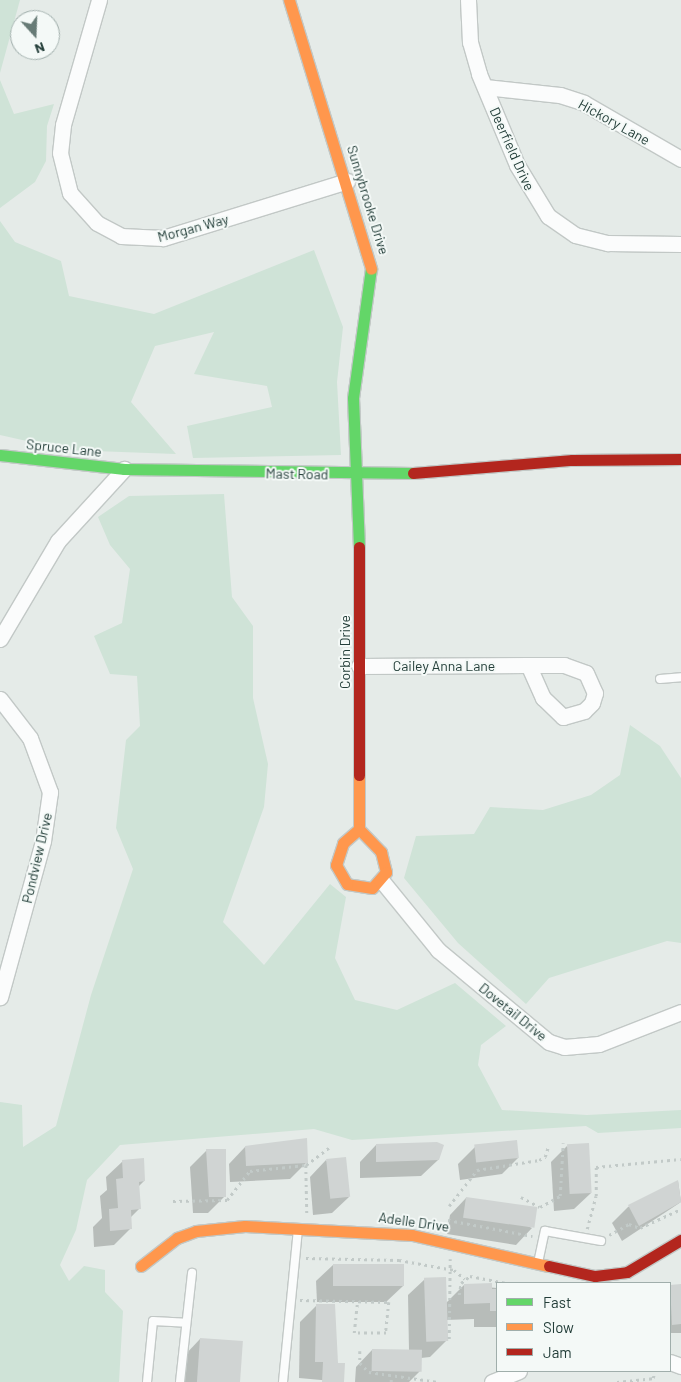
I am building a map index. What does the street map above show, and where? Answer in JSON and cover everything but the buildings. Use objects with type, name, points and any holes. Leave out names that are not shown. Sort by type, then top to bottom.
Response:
[{"type":"street","name":"Morgan Way","points":[[99,0],[63,125],[60,153],[70,192],[97,224],[121,236],[162,238],[347,181]]},
{"type":"street","name":"Sunnybrooke Drive","points":[[289,0],[347,181],[373,275],[353,398],[359,475]]},
{"type":"street","name":"Deerfield Drive","points":[[468,0],[470,42],[485,88],[517,165],[548,216],[575,235],[608,244],[681,244]]},
{"type":"street","name":"Hickory Lane","points":[[485,88],[560,95],[584,103],[681,159]]},
{"type":"street","name":"Spruce Lane","points":[[0,455],[124,469]]},
{"type":"street","name":"Mast Road","points":[[124,469],[359,475],[572,460],[681,458]]},
{"type":"street","points":[[0,639],[52,549],[124,469]]},
{"type":"street","name":"Corbin Drive","points":[[359,475],[359,829]]},
{"type":"street","name":"Cailey Anna Lane","points":[[359,666],[564,665],[586,673],[595,693],[592,703],[584,711],[563,717],[543,698],[528,666]]},
{"type":"street","name":"Pondview Drive","points":[[0,699],[30,738],[50,792],[44,841],[0,997]]},
{"type":"street","points":[[359,829],[382,852],[386,872],[382,881],[359,888],[340,877],[336,854],[359,829]]},
{"type":"street","name":"Dovetail Drive","points":[[382,881],[438,950],[549,1042],[564,1047],[599,1044],[681,1012]]},
{"type":"street","name":"Adelle Drive","points":[[141,1266],[166,1244],[196,1231],[298,1227],[412,1235],[538,1263],[573,1279],[627,1278],[681,1240]]},
{"type":"street","points":[[492,1382],[517,1372]]},
{"type":"lane","points":[[660,679],[681,677]]},
{"type":"lane","points":[[283,1382],[298,1227]]},
{"type":"lane","points":[[538,1263],[545,1231],[601,1241]]},
{"type":"lane","points":[[180,1382],[192,1273]]},
{"type":"lane","points":[[147,1382],[153,1320],[186,1324]]},
{"type":"path","points":[[521,1197],[540,1206],[560,1196],[563,1143]]},
{"type":"path","points":[[173,1201],[227,1200],[250,1171],[306,1165],[330,1147]]},
{"type":"path","points":[[449,1206],[477,1170],[539,1160],[545,1157],[548,1147]]},
{"type":"path","points":[[585,1238],[596,1196],[596,1167],[681,1159]]},
{"type":"path","points":[[306,1165],[307,1216]]},
{"type":"path","points":[[601,1241],[629,1224],[640,1228],[681,1209]]},
{"type":"path","points":[[448,1220],[532,1236]]},
{"type":"path","points":[[449,1339],[449,1268],[451,1255]]},
{"type":"path","points":[[295,1258],[399,1260],[449,1268],[465,1279]]},
{"type":"path","points":[[465,1279],[474,1276],[502,1282]]},
{"type":"path","points":[[459,1296],[465,1279]]},
{"type":"path","points":[[291,1300],[389,1302],[386,1333],[354,1333],[357,1302]]},
{"type":"path","points":[[360,1351],[364,1368],[391,1376],[438,1382]]},
{"type":"path","points":[[617,1382],[653,1378],[655,1372]]},
{"type":"path","points":[[390,1382],[391,1376]]},
{"type":"green space","points":[[0,0],[20,0],[17,10],[10,10],[10,36],[0,73]]},
{"type":"green space","points":[[0,80],[14,114],[54,104],[47,126],[46,161],[35,182],[0,208]]},
{"type":"green space","points":[[0,221],[15,242],[61,261],[69,296],[154,314],[314,250],[343,327],[337,382],[341,455],[193,458],[187,426],[272,407],[267,386],[194,374],[214,332],[155,346],[131,402],[176,454],[67,450],[0,435]]},
{"type":"green space","points":[[224,494],[232,597],[253,626],[253,698],[268,764],[264,807],[223,922],[264,965],[330,884],[346,897],[335,958],[355,1000],[397,1010],[455,983],[506,1026],[481,1045],[478,1065],[502,1110],[587,1115],[681,1110],[681,1128],[598,1133],[586,1126],[352,1140],[314,1129],[120,1145],[87,1180],[76,1230],[60,1265],[69,1281],[84,1266],[105,1270],[105,1292],[123,1311],[119,1382],[0,1382],[0,1102],[22,1105],[23,1147],[56,1126],[91,995],[133,869],[116,828],[126,740],[140,726],[137,676],[110,674],[94,636],[122,623],[130,569],[110,545],[98,517],[129,496]]},
{"type":"green space","points":[[630,725],[660,746],[681,778],[681,943],[667,941],[549,978],[526,1004],[458,943],[404,878],[416,836],[474,834],[490,807],[543,810],[591,795],[620,775]]},
{"type":"traffic: fast","points":[[359,547],[353,398],[371,269]]},
{"type":"traffic: fast","points":[[0,455],[124,469],[413,473]]},
{"type":"traffic: slow","points":[[289,0],[371,269]]},
{"type":"traffic: slow","points":[[359,775],[359,829],[381,852],[386,872],[372,888],[347,884],[336,865],[343,843],[359,829]]},
{"type":"traffic: slow","points":[[141,1266],[177,1238],[196,1231],[245,1226],[412,1235],[549,1266]]},
{"type":"traffic: jam","points":[[413,473],[572,460],[681,459]]},
{"type":"traffic: jam","points":[[359,547],[359,775]]},
{"type":"traffic: jam","points":[[549,1266],[595,1276],[627,1272],[681,1240]]}]
